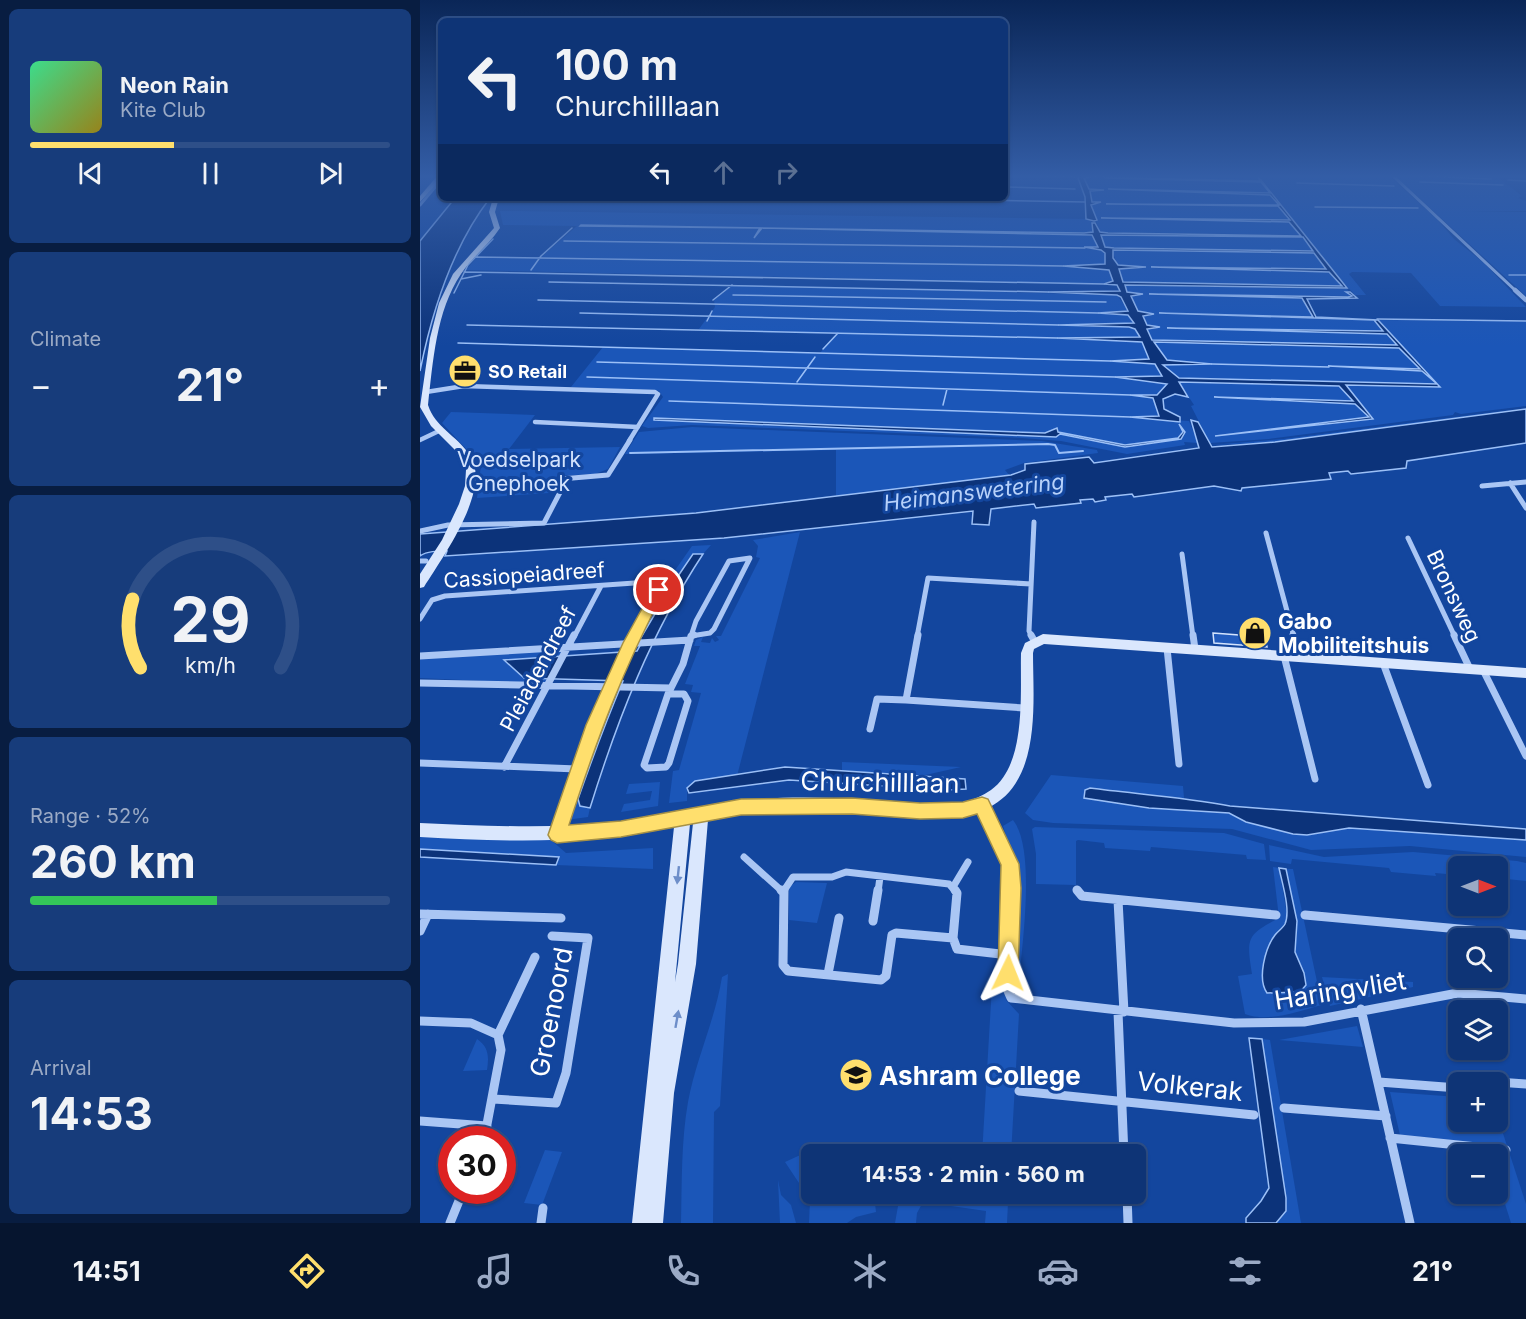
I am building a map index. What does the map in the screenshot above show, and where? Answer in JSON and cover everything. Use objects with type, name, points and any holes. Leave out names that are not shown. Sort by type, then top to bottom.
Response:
[{"type":"street","points":[[420,584],[468,497],[472,478],[467,458],[427,414],[424,405],[434,341],[449,291],[457,274],[493,232]]},
{"type":"street","points":[[1453,232],[1526,300]]},
{"type":"street","points":[[420,531],[448,525],[544,522],[564,479],[608,475],[658,397],[655,392],[464,386],[426,392]]},
{"type":"street","points":[[535,422],[638,428]]},
{"type":"street","points":[[420,440],[441,430]]},
{"type":"street","points":[[1482,486],[1526,482]]},
{"type":"street","points":[[1510,483],[1526,508]]},
{"type":"street","points":[[1034,522],[1029,631],[1035,642]]},
{"type":"street","points":[[1266,533],[1299,657]]},
{"type":"street","name":"Bronsweg","points":[[1408,538],[1526,756]]},
{"type":"street","points":[[1182,554],[1195,650]]},
{"type":"street","points":[[420,656],[569,645],[663,644],[691,638],[710,633],[750,558],[729,561],[696,621],[691,638],[683,664],[670,691],[644,765],[647,768],[666,767],[688,701],[684,694],[670,691],[644,687],[613,685],[546,687],[420,683]]},
{"type":"street","points":[[906,700],[928,578],[1031,584]]},
{"type":"street","name":"Cassiopeiadreef","points":[[420,619],[429,604],[437,597],[649,582],[658,585],[659,590],[633,644],[627,650],[577,769],[557,835]]},
{"type":"street","name":"Pleiadendreef","points":[[504,767],[601,586]]},
{"type":"street","points":[[982,805],[997,795],[1012,780],[1021,761],[1027,653],[1035,642],[1043,639],[1526,673]]},
{"type":"street","points":[[1167,648],[1179,765]]},
{"type":"street","points":[[1284,656],[1315,779]]},
{"type":"street","points":[[1383,663],[1428,785]]},
{"type":"street","points":[[870,729],[877,699],[1024,708]]},
{"type":"street","points":[[420,763],[577,769]]},
{"type":"street","name":"Churchilllaan","points":[[420,830],[557,835],[621,829],[741,807],[792,805],[920,811],[963,810],[982,805]]},
{"type":"street","name":"Haringvliet","points":[[982,805],[1010,864],[1008,991],[1011,998],[1234,1023],[1304,1022],[1361,1009],[1458,993],[1526,999]]},
{"type":"street","points":[[642,1223],[692,815]]},
{"type":"street","points":[[653,1223],[664,1093],[687,964],[692,815]]},
{"type":"street","points":[[744,857],[783,892]]},
{"type":"street","points":[[968,862],[953,887],[957,900],[954,944],[961,951],[1009,955]]},
{"type":"street","points":[[953,887],[943,883],[846,872],[832,877],[793,877],[783,892],[783,965],[788,971],[881,980],[886,976],[892,935],[896,933],[953,938]]},
{"type":"street","points":[[873,921],[880,877]]},
{"type":"street","points":[[1077,890],[1082,896],[1276,915]]},
{"type":"street","points":[[1118,900],[1121,1012]]},
{"type":"street","name":"Groenoord","points":[[420,931],[424,914],[561,918]]},
{"type":"street","points":[[1305,915],[1526,935]]},
{"type":"street","points":[[828,974],[838,918]]},
{"type":"street","name":"Groenoord","points":[[493,1099],[556,1103],[566,1073],[588,938],[552,936]]},
{"type":"street","name":"Groenoord","points":[[487,1126],[501,1050],[498,1035],[504,1027],[536,957]]},
{"type":"street","points":[[1361,1009],[1410,1223]]},
{"type":"street","name":"Volkerak","points":[[1121,1012],[1123,1144]]},
{"type":"street","points":[[420,1021],[475,1024],[488,1027],[498,1035]]},
{"type":"street","points":[[1379,1082],[1448,1087]]},
{"type":"street","points":[[1508,1083],[1526,1084]]},
{"type":"street","name":"Volkerak","points":[[1018,1091],[1254,1115]]},
{"type":"street","points":[[1284,1108],[1386,1116]]},
{"type":"street","points":[[420,1120],[487,1126]]},
{"type":"street","points":[[1390,1138],[1448,1144]]},
{"type":"street","points":[[450,1223],[458,1204]]},
{"type":"street","points":[[1127,1204],[1128,1223]]},
{"type":"street","points":[[541,1223],[543,1208]]},
{"type":"green space","points":[[570,232],[1091,232],[1071,233],[1093,236],[1098,247],[1084,248],[1101,250],[1105,253],[1105,264],[1075,266],[1109,270],[1113,280],[1104,284],[466,270],[477,257],[541,257]]},
{"type":"green space","points":[[1105,232],[1299,232],[1302,235]]},
{"type":"green space","points":[[1303,232],[1448,232],[1484,263],[1526,307],[1440,306],[1411,273],[1352,272],[1349,274],[1366,295],[1355,295],[1335,274]]},
{"type":"green space","points":[[1456,232],[1526,232],[1526,296]]},
{"type":"green space","points":[[1101,235],[1303,237],[1314,251],[1114,248],[1105,246]]},
{"type":"green space","points":[[1112,251],[1314,253],[1326,270],[1152,268],[1329,272],[1342,286],[1123,282],[1119,269],[1146,268],[1118,265]]},
{"type":"green space","points":[[732,285],[1117,295],[1128,310],[1106,312],[1128,315],[1133,319],[1133,325],[1075,326],[1129,327],[1135,329],[1140,337],[1068,339],[1142,341],[1149,359],[1113,361],[1155,364],[1162,376],[1124,378],[1167,384],[1157,395],[1137,395],[1153,398],[1160,415],[1138,418],[1189,421],[1198,443],[1184,442],[1185,445],[1127,454],[1061,441],[1022,438],[692,425],[648,428],[642,426],[663,397],[659,391],[571,387],[603,347],[820,353],[837,333],[699,329],[715,307],[714,300]],"holes":[[[661,418],[1051,433],[1057,429],[1058,432],[1125,445],[1175,439],[1125,447],[1060,434],[1056,437],[654,420]]]},
{"type":"green space","points":[[1124,285],[1347,289],[1352,296],[1149,294],[1302,298],[1314,317],[1159,314],[1375,320],[1383,331],[1167,328],[1387,334],[1398,345],[1152,340],[1143,316],[1154,315],[1138,311],[1131,296],[1142,293],[1127,292]]},
{"type":"green space","points":[[1378,320],[1526,321],[1526,406],[1461,414],[1455,412],[1453,415],[1269,439],[1210,443],[1191,406],[1194,405],[1179,382],[1339,386],[1353,401],[1214,398],[1355,404],[1369,417],[1215,436],[1373,418],[1346,385],[1440,387]]},
{"type":"green space","points":[[1154,342],[1399,348],[1420,369],[1329,367],[1422,371],[1437,385],[1179,378],[1162,365],[1206,364],[1166,360]]},
{"type":"green space","points":[[1526,408],[1275,442],[1211,445],[1283,439]]},
{"type":"green space","name":"Voedselpark Gnephoek","points":[[451,412],[535,415],[509,449],[620,447],[608,469],[595,474],[557,476],[549,493],[477,498],[481,465],[442,423]]},
{"type":"green space","points":[[692,427],[1042,441],[1097,450],[1098,453],[1024,463],[1005,470],[1010,476],[836,496],[836,450],[625,454],[639,432]]},
{"type":"green space","points":[[800,532],[737,776],[695,781],[687,788],[687,801],[669,803],[673,771],[679,770],[701,693],[691,692],[693,685],[685,684],[700,646],[694,646],[696,640],[703,637],[701,642],[710,643],[712,638],[715,642],[719,640],[716,636],[721,636],[760,558],[756,557],[758,546],[753,540]]},
{"type":"green space","points":[[711,545],[703,554],[693,554],[640,639],[637,637],[664,586],[692,546]]},
{"type":"green space","points":[[564,649],[545,684],[420,678],[420,658]]},
{"type":"green space","points":[[611,693],[616,693],[594,751],[580,806],[590,808],[588,817],[566,820],[580,773]]},
{"type":"green space","points":[[842,762],[961,767],[921,776],[842,771]]},
{"type":"green space","points":[[1051,775],[1183,786],[1184,798],[1085,790],[1084,798],[1149,808],[1229,813],[1246,822],[1293,834],[1307,835],[1349,828],[1526,840],[1526,857],[1410,846],[1311,850],[1232,829],[1053,823],[1033,820],[1025,813]]},
{"type":"green space","points":[[660,782],[658,806],[621,812],[624,804],[650,800],[652,791],[626,794],[629,784]]},
{"type":"green space","points":[[1013,820],[1020,834],[1026,877],[1018,992],[1015,983],[1018,873],[1003,826]]},
{"type":"green space","points":[[1035,827],[1224,833],[1264,844],[1266,860],[1247,859],[1246,855],[1151,847],[1150,851],[1105,848],[1104,843],[1078,840],[1076,841],[1076,885],[1036,884],[1036,854],[1032,829]]},
{"type":"green space","points":[[420,836],[551,840],[566,853],[653,848],[653,869],[556,865],[558,857],[420,849]]},
{"type":"green space","points":[[1269,845],[1324,857],[1413,852],[1459,856],[1448,856],[1448,874],[1435,873],[1436,876],[1391,872],[1389,868],[1292,859],[1291,864],[1270,861]]},
{"type":"green space","points":[[1508,860],[1526,863],[1526,881],[1508,879]]},
{"type":"green space","points":[[1273,867],[1279,868],[1287,915],[1285,925],[1274,936],[1304,973],[1295,952],[1297,932],[1286,869],[1293,869],[1322,1005],[1284,1015],[1264,1017],[1245,1014],[1238,976],[1252,974],[1249,945],[1255,933],[1279,918]]},
{"type":"green space","points":[[796,882],[827,883],[817,923],[789,920],[789,887]]},
{"type":"green space","points":[[993,969],[1005,980],[1006,1000],[1019,1014],[1012,1144],[983,1144]]},
{"type":"green space","points":[[728,974],[720,1106],[714,1112],[713,1223],[681,1223],[683,1147],[688,1102],[722,977]]},
{"type":"green space","points":[[1322,977],[1413,982],[1413,987],[1330,1006]]},
{"type":"green space","points":[[1357,1026],[1363,1047],[1279,1040]]},
{"type":"green space","points":[[477,1039],[484,1045],[487,1053],[487,1070],[463,1071]]},
{"type":"green space","points":[[1262,1039],[1270,1040],[1301,1223],[1276,1223],[1286,1211]]},
{"type":"green space","points":[[1390,1092],[1448,1096],[1448,1132],[1503,1132],[1506,1144],[1486,1144],[1400,1135]]},
{"type":"green space","points":[[1508,1149],[1526,1204],[1526,1223],[1511,1223],[1505,1204],[1508,1204]]},
{"type":"green space","points":[[545,1150],[562,1152],[542,1205],[524,1203]]},
{"type":"green space","points":[[801,1155],[801,1186],[785,1162]]},
{"type":"green space","points":[[778,1180],[781,1195],[791,1205],[796,1223],[780,1223]]},
{"type":"green space","points":[[810,1204],[875,1204],[876,1212],[856,1217],[847,1223],[809,1223]]},
{"type":"green space","points":[[900,1204],[922,1204],[917,1213],[916,1223],[895,1223]]},
{"type":"green space","points":[[937,1204],[1008,1204],[1007,1223],[985,1223],[986,1211]]},
{"type":"water","points":[[427,232],[468,232],[454,258],[437,303],[420,371],[420,241]]},
{"type":"water","points":[[954,232],[1101,232],[1301,236],[1298,232],[1302,232],[1347,288],[1125,285],[1127,292],[1143,294],[1131,296],[1138,311],[1154,314],[1143,316],[1147,325],[1160,327],[1147,329],[1152,340],[1397,345],[1387,334],[1167,328],[1383,331],[1374,320],[1159,313],[1313,317],[1302,298],[1149,294],[1348,297],[1352,296],[1346,292],[1350,292],[1357,298],[1307,299],[1316,317],[1378,320],[1440,387],[1346,385],[1373,419],[1215,436],[1369,417],[1355,404],[1214,397],[1353,401],[1339,386],[1179,382],[1188,397],[1175,394],[1163,399],[1164,409],[1180,417],[1180,422],[1130,417],[1159,416],[1153,398],[1130,395],[1157,395],[1167,384],[1115,377],[1162,376],[1155,364],[1110,361],[1149,359],[1142,342],[1057,338],[1140,337],[1135,329],[1129,327],[1058,325],[1134,323],[1128,315],[1098,313],[1128,311],[1121,297],[1117,295],[1048,292],[1120,291],[1117,285],[1104,284],[1113,281],[1109,270],[1063,266],[1105,264],[1105,253],[1084,247],[1098,247],[1092,235]],"holes":[[[1101,235],[1303,237],[1313,251],[1114,248],[1105,247]],[[1113,250],[1314,253],[1326,269],[1151,267],[1329,272],[1342,286],[1123,282],[1119,269],[1146,267],[1118,265],[1113,258]],[[1154,342],[1399,348],[1420,369],[1328,366],[1422,371],[1437,384],[1179,378],[1163,365],[1212,364],[1167,360]]]},
{"type":"water","name":"Heimanswetering","points":[[1526,409],[1526,443],[1407,461],[1406,468],[1351,474],[1348,471],[1329,473],[1331,479],[1242,488],[1241,491],[1214,486],[1134,497],[1132,494],[1105,497],[1106,500],[1095,502],[1093,499],[1080,500],[1081,503],[1036,508],[1034,504],[991,509],[989,525],[972,524],[973,511],[724,538],[445,556],[447,551],[436,551],[420,556],[420,534],[696,513],[1011,475],[1025,470],[1025,464],[1089,457],[1094,463],[1199,448],[1191,420],[1198,422],[1212,447],[1275,442]]},
{"type":"water","points":[[654,418],[1045,433],[1057,428],[1058,432],[1125,445],[1178,438],[1183,432],[1179,424],[1185,432],[1181,439],[1125,447],[1060,434],[1056,437],[654,420]]},
{"type":"water","points":[[693,554],[703,554],[667,614],[637,677],[612,741],[590,808],[580,806],[578,799],[623,681],[524,678],[504,660],[637,651],[642,642],[640,639]]},
{"type":"water","points":[[785,767],[965,779],[966,789],[947,790],[789,780],[689,793],[687,788],[695,781]]},
{"type":"water","points":[[1090,788],[1230,806],[1526,829],[1526,840],[1349,828],[1307,835],[1293,834],[1246,822],[1229,813],[1149,808],[1084,798],[1085,790]]},
{"type":"water","points":[[420,849],[559,857],[556,865],[420,857]]},
{"type":"water","points":[[1279,868],[1286,869],[1297,921],[1295,952],[1304,973],[1306,985],[1300,992],[1267,993],[1264,987],[1262,972],[1268,948],[1287,918]]},
{"type":"water","points":[[1249,1038],[1262,1039],[1286,1198],[1286,1211],[1276,1223],[1246,1223],[1246,1218],[1269,1188]]},
{"type":"building","points":[[1213,633],[1265,637],[1267,647],[1214,643]]},
{"type":"waterway","points":[[540,258],[567,232]]},
{"type":"waterway","points":[[476,257],[493,239]]},
{"type":"waterway","points":[[564,241],[1085,248]]},
{"type":"waterway","points":[[464,272],[476,257]]},
{"type":"waterway","points":[[476,257],[540,258]]},
{"type":"waterway","points":[[531,270],[540,258]]},
{"type":"waterway","points":[[540,258],[1063,266]]},
{"type":"waterway","points":[[461,279],[464,272]]},
{"type":"waterway","points":[[464,272],[1104,284]]},
{"type":"waterway","points":[[461,279],[481,275]]},
{"type":"waterway","points":[[1509,275],[1526,275]]},
{"type":"waterway","points":[[454,293],[461,279]]},
{"type":"waterway","points":[[549,282],[731,286]]},
{"type":"waterway","points":[[713,300],[731,286]]},
{"type":"waterway","points":[[731,286],[1048,292]]},
{"type":"waterway","points":[[733,295],[1106,302]]},
{"type":"waterway","points":[[538,300],[1098,313]]},
{"type":"waterway","points":[[709,316],[712,311]]},
{"type":"waterway","points":[[580,313],[709,316]]},
{"type":"waterway","points":[[707,321],[709,316]]},
{"type":"waterway","points":[[709,316],[1058,325]]},
{"type":"waterway","points":[[1377,319],[1526,321]]},
{"type":"waterway","points":[[467,325],[838,333]]},
{"type":"waterway","points":[[823,349],[838,333]]},
{"type":"waterway","points":[[838,333],[1057,338]]},
{"type":"waterway","points":[[458,343],[1110,361]]},
{"type":"waterway","points":[[807,368],[815,357]]},
{"type":"waterway","points":[[597,362],[807,368]]},
{"type":"waterway","points":[[1212,364],[1329,367]]},
{"type":"waterway","points":[[797,382],[807,368]]},
{"type":"waterway","points":[[807,368],[1115,377]]},
{"type":"waterway","points":[[587,377],[1130,395]]},
{"type":"waterway","points":[[943,405],[947,389]]},
{"type":"waterway","points":[[669,401],[1130,417]]},
{"type":"waterway","points":[[630,453],[1048,444],[1055,445],[1059,453],[1083,451]]},
{"type":"place","name":"SO Retail","points":[[465,371]]},
{"type":"place","name":"Gabo Mobiliteitshuis","points":[[1255,633]]},
{"type":"place","name":"Ashram College","points":[[856,1075]]},
{"type":"route","points":[[659,590],[630,643],[594,725],[577,769],[557,835],[621,829],[741,807],[852,806],[920,811],[963,810],[982,805],[1010,864],[1008,973]]}]
